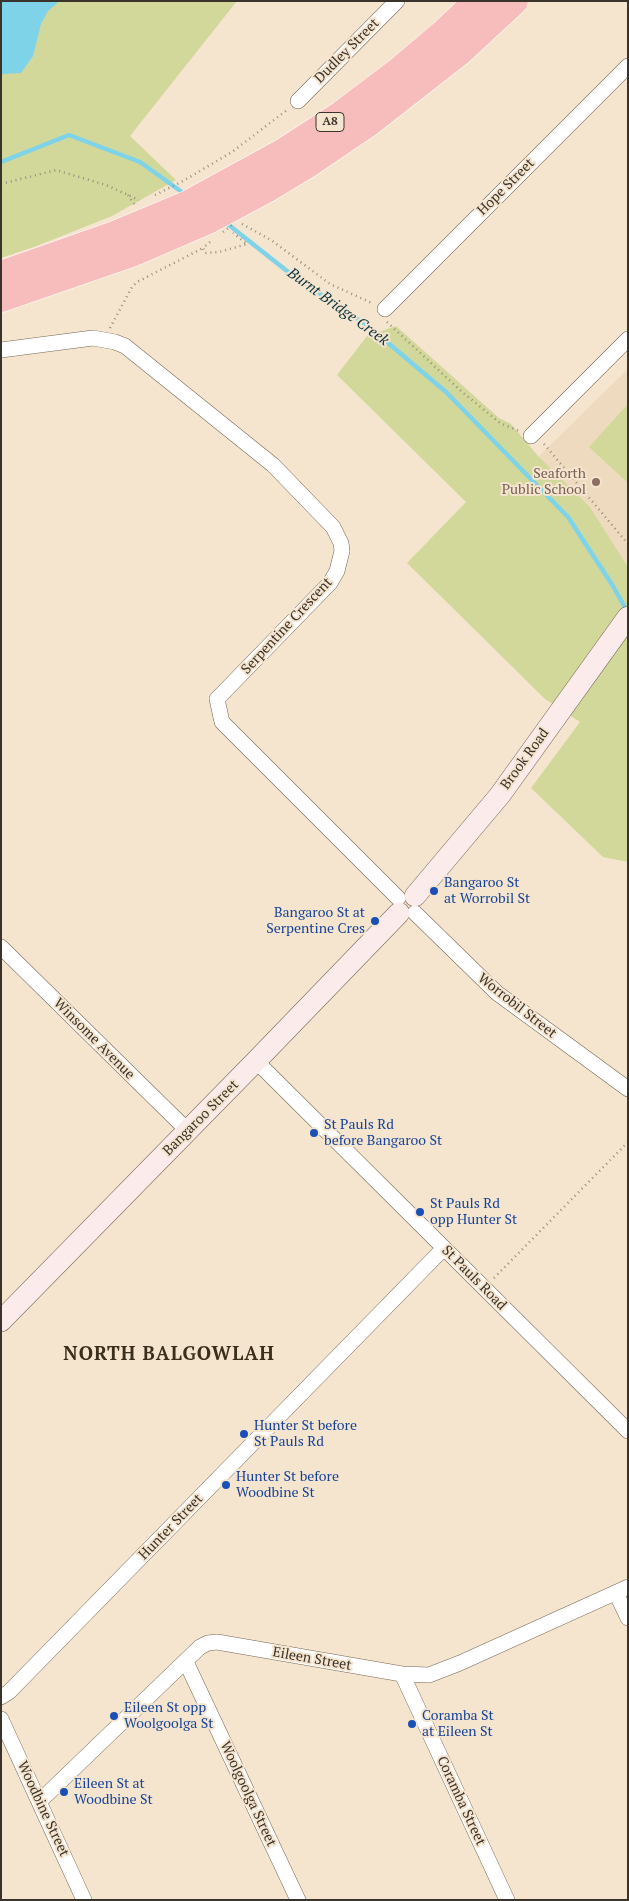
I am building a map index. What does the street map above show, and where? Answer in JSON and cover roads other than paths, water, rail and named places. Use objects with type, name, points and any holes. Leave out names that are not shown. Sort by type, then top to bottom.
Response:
[{"type":"highway","name":"A8","points":[[1,274],[115,235],[212,212],[284,152],[340,115],[406,66],[478,1]]},
{"type":"highway","name":"A8","points":[[1,298],[134,252],[309,163],[368,123],[460,51],[514,1]]},
{"type":"street","name":"Dudley Street","points":[[298,101],[397,1]]},
{"type":"street","name":"Hope Street","points":[[384,309],[628,66]]},
{"type":"street","name":"Serpentine Crescent","points":[[1,350],[78,339],[105,339],[126,346],[273,466],[328,519],[338,535],[342,551],[337,571],[330,583],[217,699],[222,722],[407,905]]},
{"type":"street","points":[[530,436],[628,339]]},
{"type":"street","name":"Brook Road","points":[[407,905],[500,795],[624,622]]},
{"type":"street","name":"Bangaroo Street","points":[[1,1321],[407,905]]},
{"type":"street","name":"Worrobil Street","points":[[407,905],[497,994],[628,1088]]},
{"type":"street","name":"Winsome Avenue","points":[[1,947],[188,1131]]},
{"type":"street","name":"St Pauls Road","points":[[256,1061],[628,1431]]},
{"type":"street","name":"Hunter Street","points":[[1,1697],[16,1685],[444,1248]]},
{"type":"street","points":[[622,1590],[628,1618]]},
{"type":"street","name":"Eileen Street","points":[[40,1802],[200,1648],[208,1643],[217,1642],[420,1676],[440,1671],[622,1590]]},
{"type":"street","name":"Woolgoolga Street","points":[[186,1662],[298,1900]]},
{"type":"street","name":"Coramba Street","points":[[402,1674],[507,1900]]},
{"type":"street","name":"Woodbine Street","points":[[1,1719],[84,1900]]},
{"type":"water","points":[[1,1],[60,1],[48,11],[41,24],[33,56],[21,73],[1,74]]},
{"type":"waterway","name":"Burnt Bridge Creek","points":[[1,162],[69,135],[140,162],[186,195]]},
{"type":"waterway","name":"Burnt Bridge Creek","points":[[225,222],[292,275],[368,326],[446,392],[568,517],[627,611]]},
{"type":"place","name":"Seaforth Public School","points":[[596,482]]},
{"type":"place","name":"Bangaroo St at Worrobil St","points":[[434,891]]},
{"type":"place","name":"Bangaroo St at Serpentine Cres","points":[[375,921]]},
{"type":"place","name":"St Pauls Rd before Bangaroo St","points":[[314,1133]]},
{"type":"place","name":"St Pauls Rd opp Hunter St","points":[[420,1212]]},
{"type":"place","name":"Hunter St before St Pauls Rd","points":[[244,1434]]},
{"type":"place","name":"Hunter St before Woodbine St","points":[[226,1485]]},
{"type":"place","name":"Eileen St opp Woolgoolga St","points":[[114,1716]]},
{"type":"place","name":"Coramba St at Eileen St","points":[[412,1724]]},
{"type":"place","name":"Eileen St at Woodbine St","points":[[64,1792]]},
{"type":"district","name":"NORTH BALGOWLAH","points":[[169,1355]]}]
